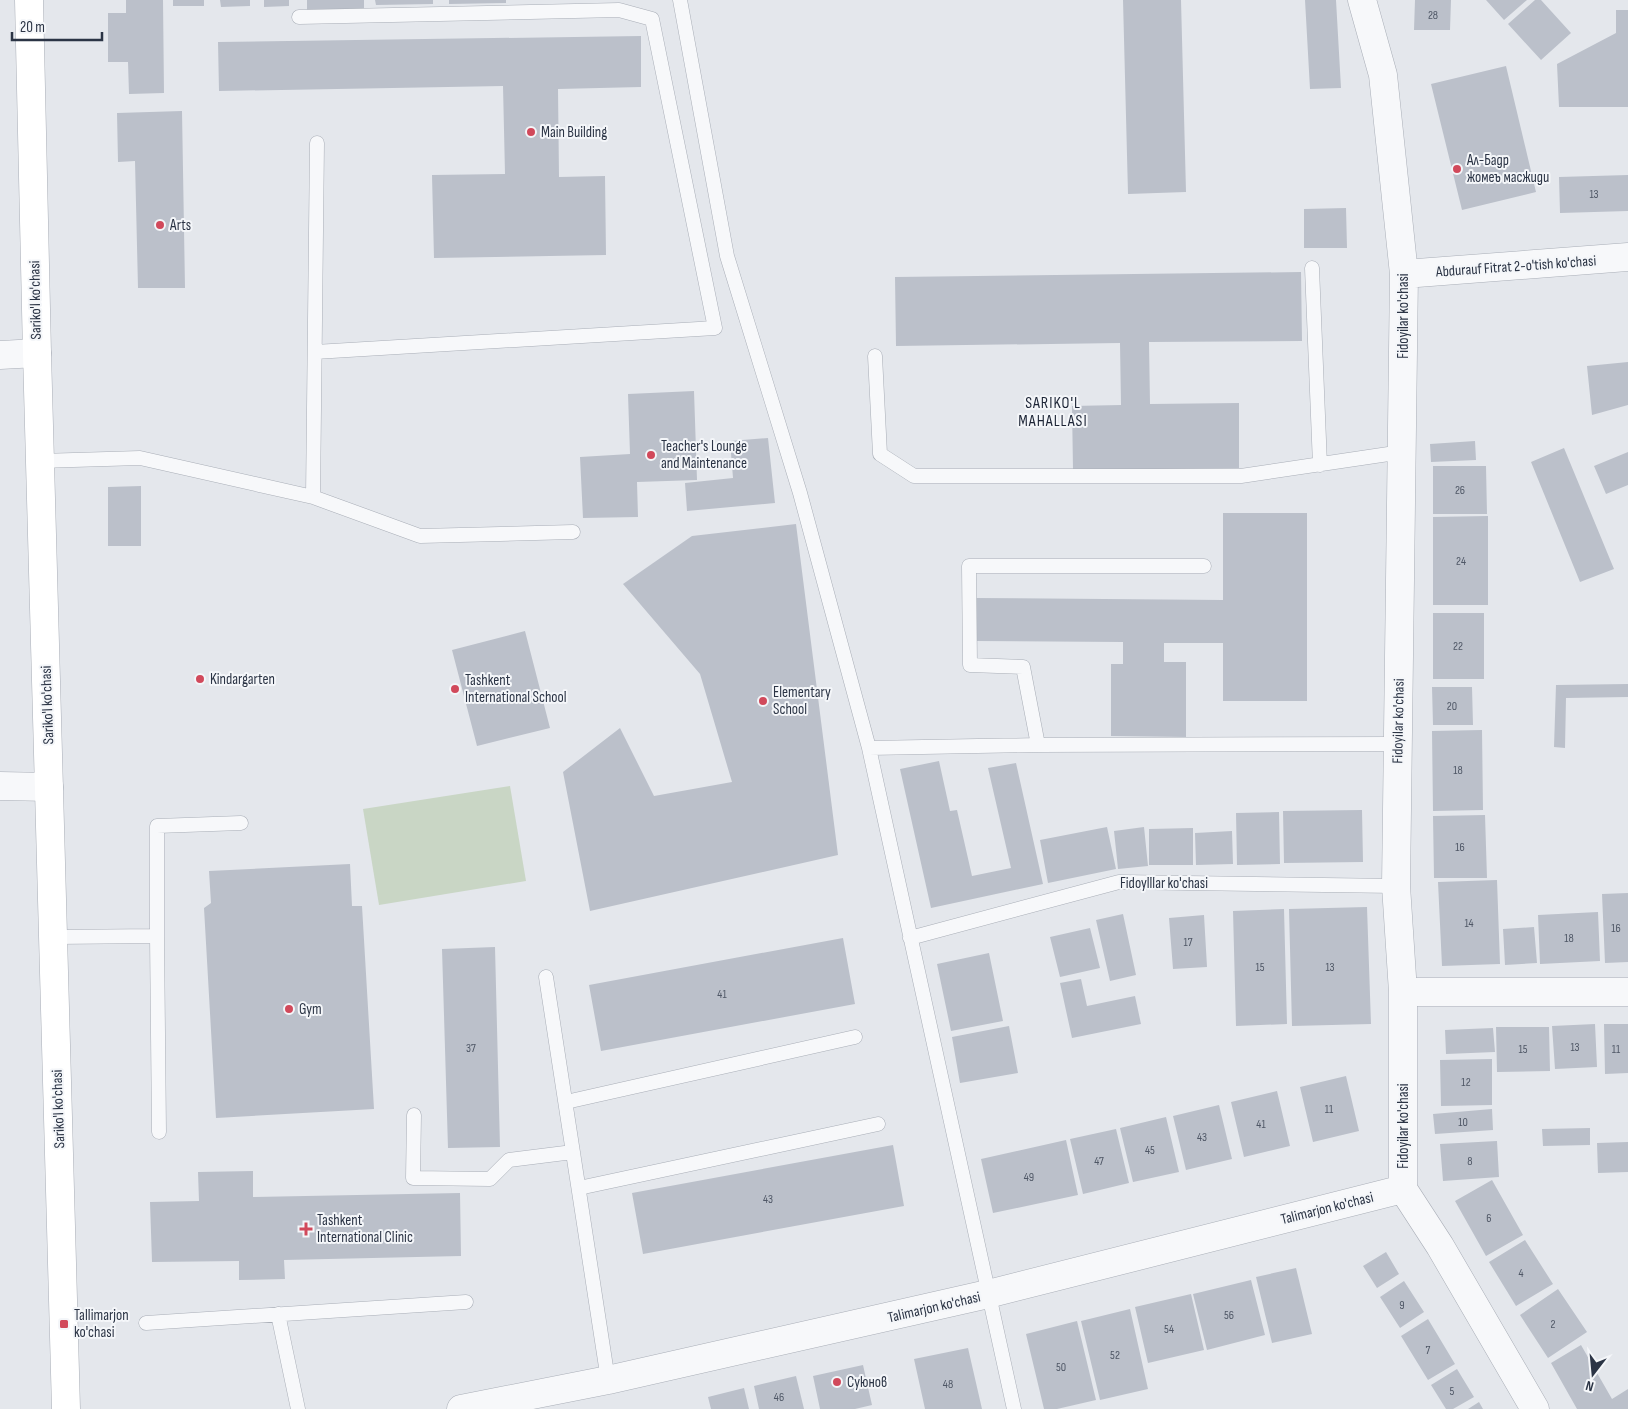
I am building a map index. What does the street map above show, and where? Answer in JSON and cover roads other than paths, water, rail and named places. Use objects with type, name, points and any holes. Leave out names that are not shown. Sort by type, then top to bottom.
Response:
[{"type":"main road","name":"Sariko'l ko'chasi","points":[[29,0],[36,353],[50,787],[66,1409]]},
{"type":"street","name":"Fidoyilar ko'chasi","points":[[1362,0],[1383,75],[1404,274],[1396,886],[1403,992],[1403,1189],[1440,1246],[1535,1409]]},
{"type":"street","name":"Abdurauf Fitrat 2-o'tish ko'chasi","points":[[1404,274],[1628,257]]},
{"type":"street","points":[[0,355],[36,353]]},
{"type":"street","points":[[0,786],[50,787]]},
{"type":"street","points":[[1403,992],[1628,992]]},
{"type":"street","name":"Talimarjon ko'chasi","points":[[461,1409],[608,1380],[988,1294],[1403,1189]]},
{"type":"lane","points":[[680,0],[728,256],[800,493],[869,748],[1014,1409]]},
{"type":"lane","points":[[299,17],[619,10],[652,20],[715,328],[315,352]]},
{"type":"lane","points":[[313,497],[317,143]]},
{"type":"lane","points":[[1312,268],[1320,465]]},
{"type":"lane","points":[[875,356],[880,454],[914,476],[1241,476],[1402,452]]},
{"type":"lane","points":[[40,461],[140,458],[313,497],[420,536],[573,532]]},
{"type":"lane","points":[[1038,745],[1023,667],[970,666],[969,566],[1204,566]]},
{"type":"lane","points":[[869,748],[1038,745],[1398,744]]},
{"type":"lane","points":[[159,1132],[156,936],[157,826],[241,824]]},
{"type":"lane","name":"Fidoylllar ko'chasi","points":[[910,938],[1119,882],[1396,886]]},
{"type":"lane","points":[[54,937],[156,936]]},
{"type":"lane","points":[[546,977],[608,1380]]},
{"type":"lane","points":[[566,1102],[855,1037]]},
{"type":"lane","points":[[414,1115],[413,1178],[490,1179],[510,1160],[573,1152]]},
{"type":"lane","points":[[578,1188],[878,1124]]},
{"type":"lane","points":[[146,1323],[466,1302]]},
{"type":"lane","points":[[278,1314],[298,1409]]},
{"type":"place","name":"Main Building","points":[[531,132]]},
{"type":"place","name":"Ал-Бадр жомеъ масжиди","points":[[1457,169]]},
{"type":"place","name":"Arts","points":[[160,225]]},
{"type":"place","name":"Teacher's Lounge and Maintenance","points":[[651,455]]},
{"type":"place","name":"Kindargarten","points":[[200,679]]},
{"type":"place","name":"Tashkent International School","points":[[455,689]]},
{"type":"place","name":"Elementary School","points":[[763,701]]},
{"type":"place","name":"Gym","points":[[289,1009]]},
{"type":"place","name":"Tashkent International Clinic","points":[[306,1229]]},
{"type":"place","name":"Tallimarjon ko'chasi","points":[[64,1324]]},
{"type":"place","name":"Суюнов","points":[[837,1382]]},
{"type":"district","name":"SARIKO'L MAHALLASI","points":[[1053,411]]}]
